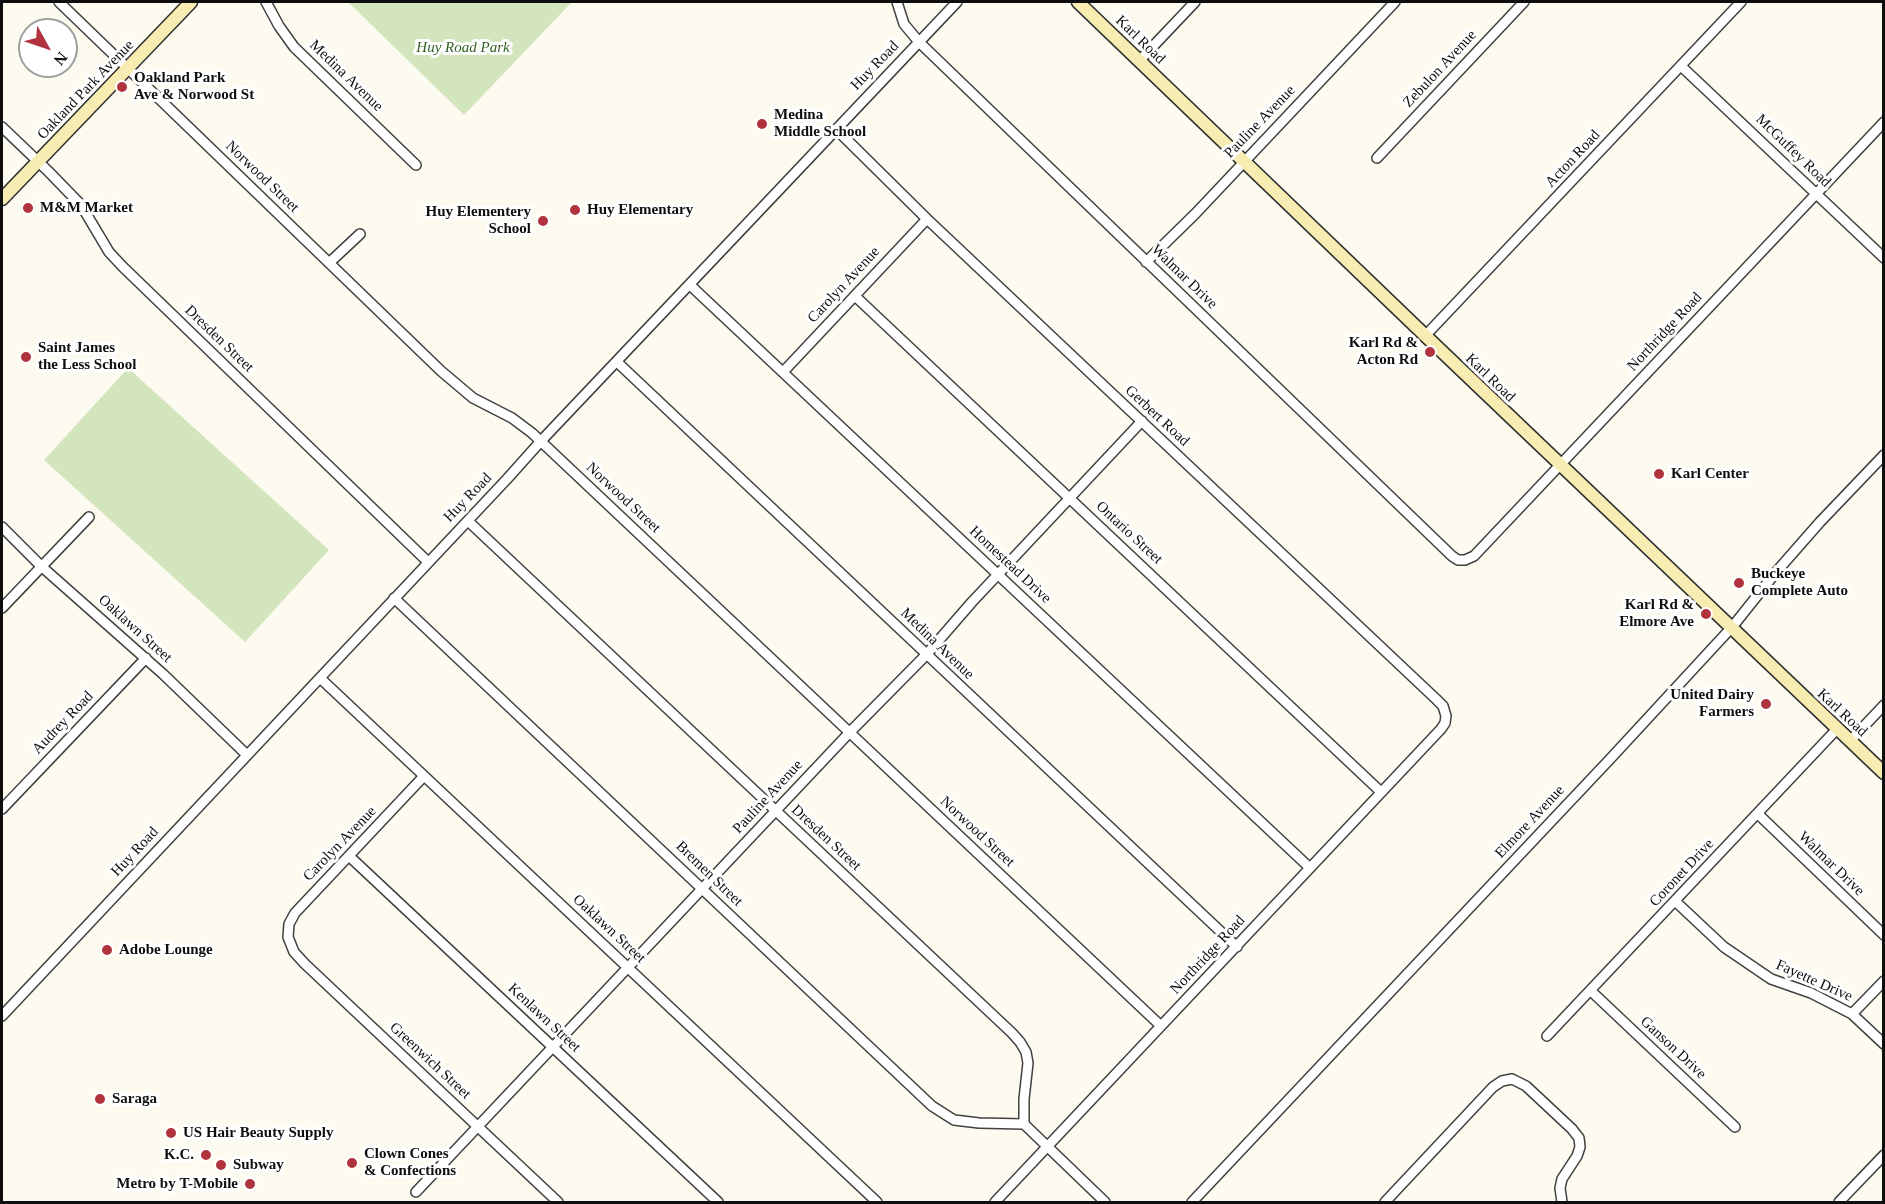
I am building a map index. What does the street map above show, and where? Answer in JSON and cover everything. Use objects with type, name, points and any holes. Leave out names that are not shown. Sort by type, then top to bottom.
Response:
[{"type":"main road","name":"Oakland Park Avenue","points":[[2,199],[191,2]]},
{"type":"main road","name":"Karl Road","points":[[1078,2],[1884,773]]},
{"type":"street","name":"Norwood Street","points":[[59,2],[458,387],[473,398],[521,423],[541,441],[1161,1026]]},
{"type":"street","name":"Medina Avenue","points":[[266,2],[294,47],[416,165]]},
{"type":"street","name":"Walmar Drive","points":[[897,2],[904,24],[919,42],[1452,556],[1458,560],[1465,560]]},
{"type":"street","name":"Huy Road","points":[[2,1016],[541,441],[957,2]]},
{"type":"street","points":[[1140,60],[1195,2]]},
{"type":"street","name":"Pauline Avenue","points":[[1146,262],[1176,234],[1395,2]]},
{"type":"street","name":"Zebulon Avenue","points":[[1377,158],[1524,2]]},
{"type":"street","name":"Acton Road","points":[[1425,336],[1741,2]]},
{"type":"street","name":"McGuffey Road","points":[[1681,66],[1884,258]]},
{"type":"street","name":"Northridge Road","points":[[1465,560],[1474,556],[1884,122]]},
{"type":"street","name":"Dresden Street","points":[[2,127],[81,205],[109,252],[122,266],[428,562]]},
{"type":"street","name":"Gerbert Road","points":[[836,129],[927,219],[1436,699],[1443,706],[1446,716],[1442,729]]},
{"type":"street","name":"Carolyn Avenue","points":[[783,372],[927,219]]},
{"type":"street","points":[[329,263],[360,234]]},
{"type":"street","name":"Homestead Drive","points":[[690,285],[1310,868]]},
{"type":"street","name":"Ontario Street","points":[[855,296],[1381,792]]},
{"type":"street","name":"Medina Avenue","points":[[617,362],[1237,947]]},
{"type":"street","name":"Pauline Avenue","points":[[416,1192],[850,732],[926,655],[998,574],[1142,422]]},
{"type":"street","name":"Elmore Avenue","points":[[1192,1203],[1611,758],[1730,628],[1820,522],[1884,455]]},
{"type":"street","points":[[2,608],[89,517]]},
{"type":"street","name":"Dresden Street","points":[[468,521],[1020,1042],[1026,1052],[1028,1063],[1024,1124]]},
{"type":"street","name":"Oaklawn Street","points":[[2,527],[41,566],[146,658],[247,755]]},
{"type":"street","name":"Bremen Street","points":[[394,598],[932,1106],[954,1120],[1024,1124]]},
{"type":"street","name":"Audrey Road","points":[[2,809],[146,658]]},
{"type":"street","name":"Oaklawn Street","points":[[320,678],[877,1203]]},
{"type":"street","points":[[1850,741],[1884,705]]},
{"type":"street","name":"Northridge Road","points":[[995,1203],[1442,729]]},
{"type":"street","name":"Coronet Drive","points":[[1548,1036],[1837,729]]},
{"type":"street","name":"Carolyn Avenue","points":[[288,937],[289,924],[295,913],[424,776]]},
{"type":"street","name":"Walmar Drive","points":[[1758,814],[1884,935]]},
{"type":"street","name":"Kenlawn Street","points":[[349,856],[718,1203]]},
{"type":"street","name":"Fayette Drive","points":[[1675,901],[1724,947],[1771,979],[1811,993],[1852,1014],[1884,1044]]},
{"type":"street","name":"Greenwich Street","points":[[288,937],[294,952],[305,964],[558,1203]]},
{"type":"street","points":[[1852,1014],[1884,981]]},
{"type":"street","name":"Ganson Drive","points":[[1591,991],[1735,1127]]},
{"type":"street","points":[[1385,1203],[1493,1087],[1502,1081],[1512,1079],[1526,1086],[1579,1138],[1580,1148],[1577,1156],[1562,1179],[1560,1188],[1562,1203]]},
{"type":"street","points":[[1024,1124],[1106,1203]]},
{"type":"street","points":[[1839,1203],[1884,1155]]},
{"type":"green space","name":"Huy Road Park","points":[[348,2],[572,2],[464,115]]},
{"type":"green space","points":[[128,368],[329,550],[245,642],[44,460]]},
{"type":"place","name":"Oakland Park Ave & Norwood St","points":[[122,87]]},
{"type":"place","name":"Medina Middle School","points":[[762,124]]},
{"type":"place","name":"M&M Market","points":[[28,208]]},
{"type":"place","name":"Huy Elementary","points":[[575,210]]},
{"type":"place","name":"Huy Elementery School","points":[[543,221]]},
{"type":"place","name":"Karl Rd & Acton Rd","points":[[1430,352]]},
{"type":"place","name":"Saint James the Less School","points":[[26,357]]},
{"type":"place","name":"Karl Center","points":[[1659,474]]},
{"type":"place","name":"Buckeye Complete Auto","points":[[1739,583]]},
{"type":"place","name":"Karl Rd & Elmore Ave","points":[[1706,614]]},
{"type":"place","name":"United Dairy Farmers","points":[[1766,704]]},
{"type":"place","name":"Adobe Lounge","points":[[107,950]]},
{"type":"place","name":"Saraga","points":[[100,1099]]},
{"type":"place","name":"US Hair Beauty Supply","points":[[171,1133]]},
{"type":"place","name":"K.C.","points":[[206,1155]]},
{"type":"place","name":"Clown Cones & Confections","points":[[352,1163]]},
{"type":"place","name":"Subway","points":[[221,1165]]},
{"type":"place","name":"Metro by T-Mobile","points":[[250,1184]]}]
